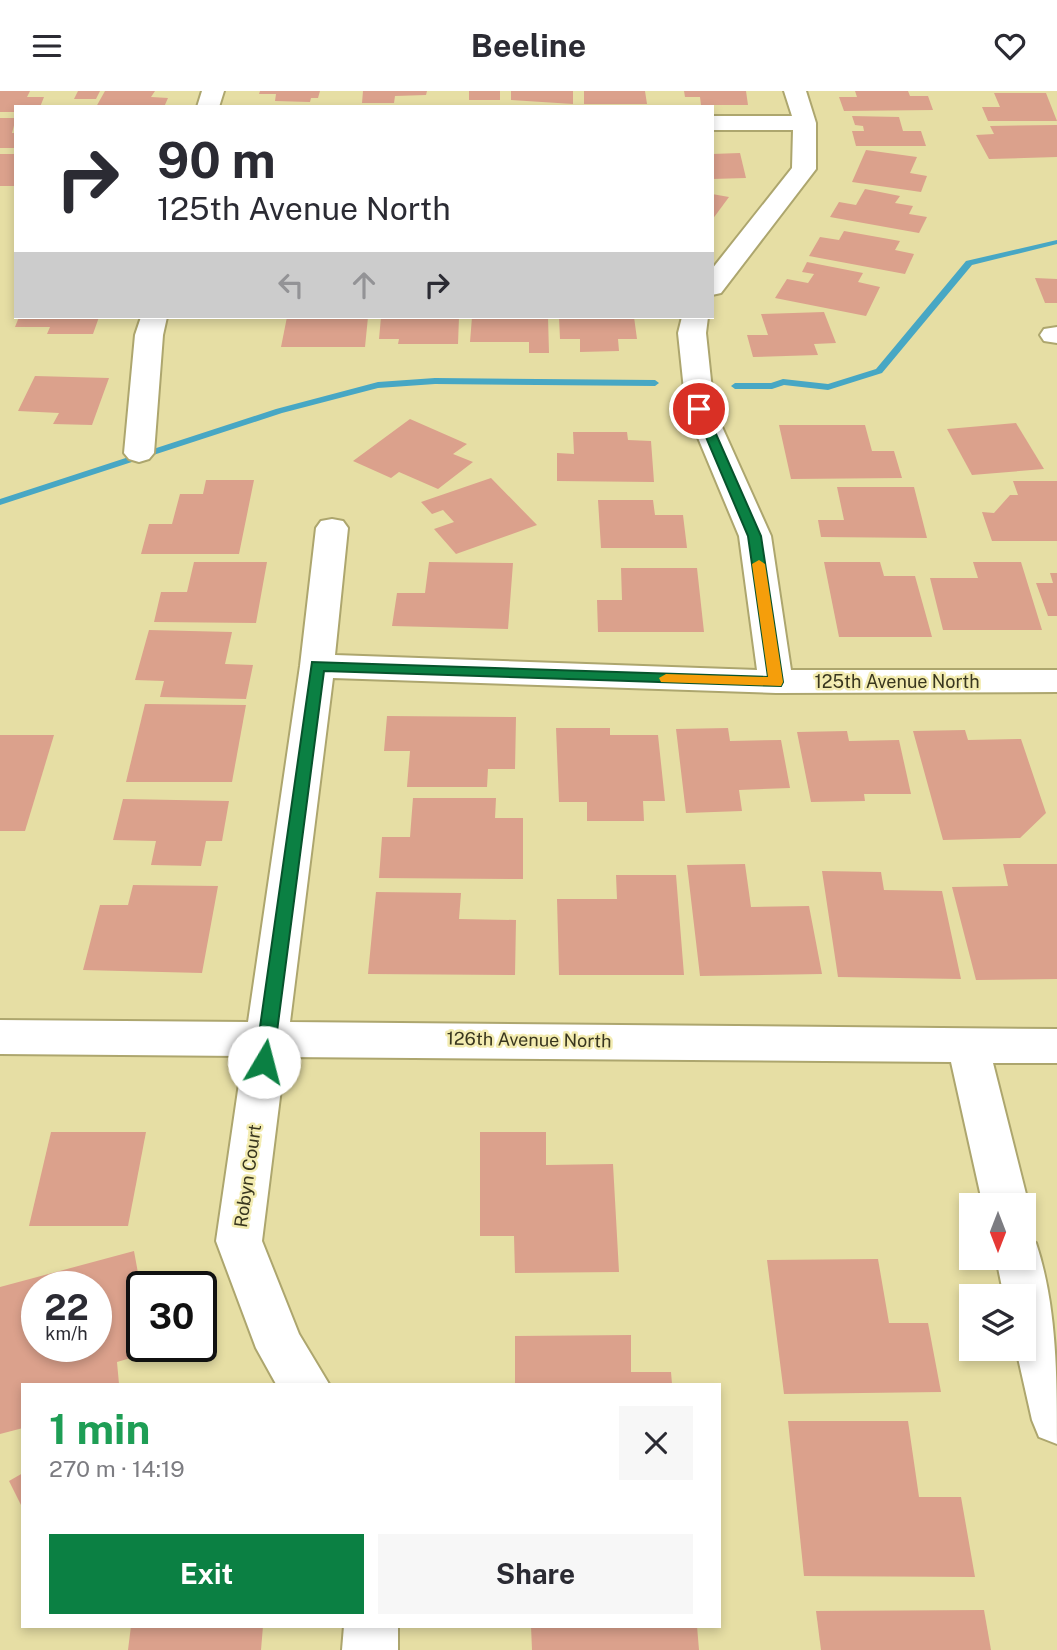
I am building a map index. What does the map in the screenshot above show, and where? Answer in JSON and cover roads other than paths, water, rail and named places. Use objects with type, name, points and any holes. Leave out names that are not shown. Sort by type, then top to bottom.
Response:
[{"type":"street","points":[[714,284],[804,169],[805,123],[795,91]]},
{"type":"street","points":[[714,123],[805,123]]},
{"type":"street","points":[[139,453],[149,335],[153,319]]},
{"type":"street","points":[[695,319],[692,333],[699,409],[755,536],[776,682]]},
{"type":"street","name":"Robyn Court","points":[[303,1383],[280,1347],[239,1241],[317,666],[332,528]]},
{"type":"street","name":"125th Avenue North","points":[[317,666],[776,682],[1057,681]]},
{"type":"street","name":"126th Avenue North","points":[[0,1037],[267,1037],[1057,1046]]},
{"type":"street","points":[[968,1045],[1003,1193]]},
{"type":"street","points":[[1022,1271],[1057,1420]]},
{"type":"street","points":[[370,1650],[371,1628]]},
{"type":"waterway","points":[[735,386],[772,386],[783,382],[828,387],[879,371],[969,263],[1057,242]]},
{"type":"waterway","points":[[0,502],[279,411],[378,385],[435,381],[655,383]]}]
